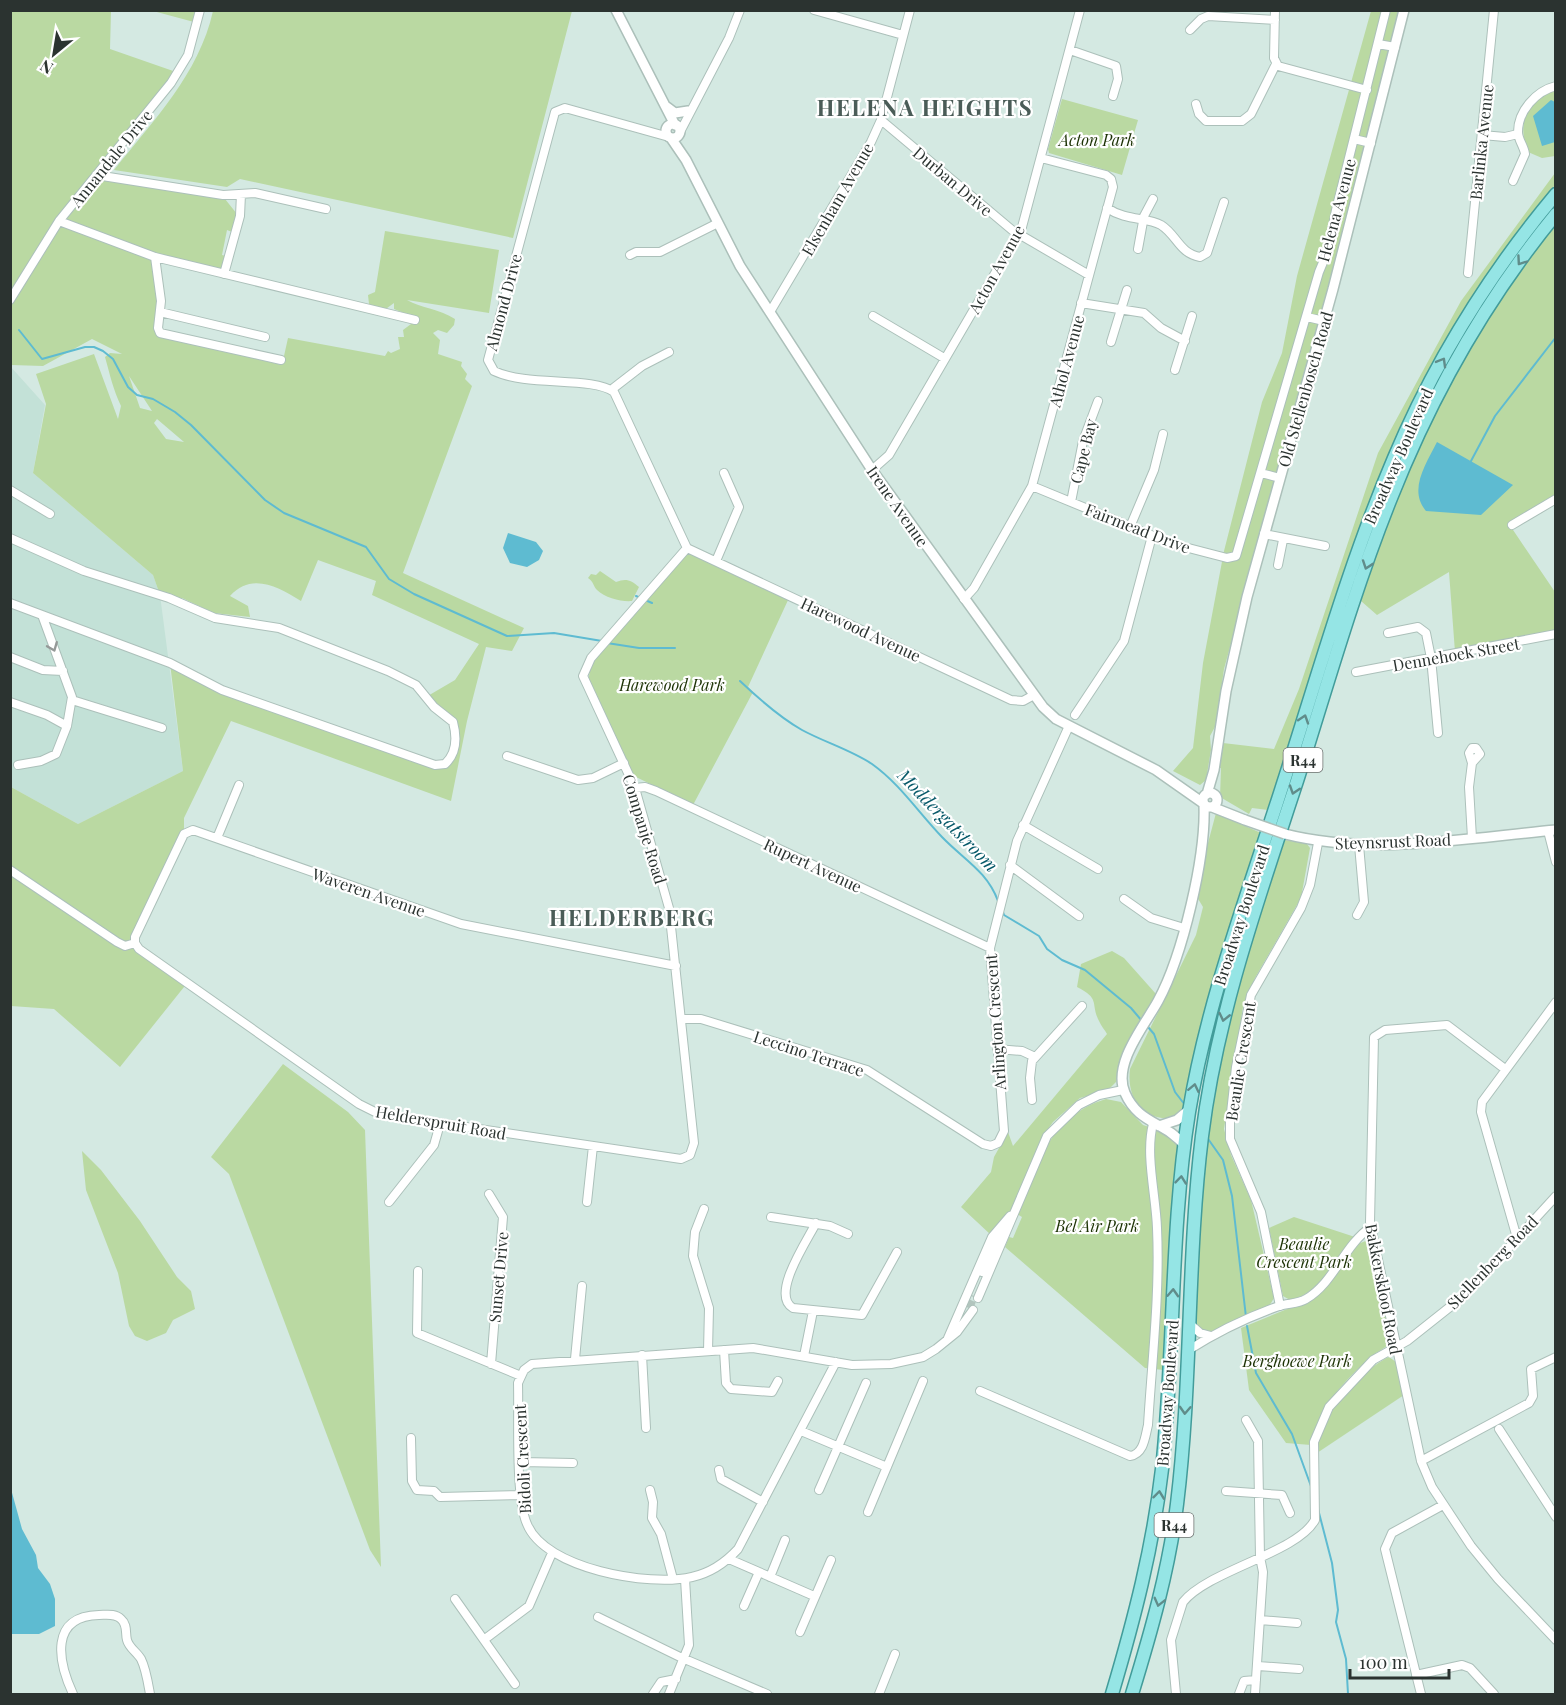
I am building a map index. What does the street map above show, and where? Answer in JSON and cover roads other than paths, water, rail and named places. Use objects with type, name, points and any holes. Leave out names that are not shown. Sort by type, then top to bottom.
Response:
[{"type":"main road","name":"Broadway Boulevard","points":[[1112,1695],[1142,1591],[1155,1521],[1162,1464],[1178,1214],[1185,1146],[1190,1109],[1220,980],[1378,498],[1395,456],[1438,367],[1507,256],[1556,194]]},
{"type":"main road","name":"Broadway Boulevard","points":[[1132,1695],[1156,1612],[1173,1533],[1183,1449],[1194,1213],[1202,1137],[1219,1040],[1236,968],[1391,496],[1435,400],[1498,293],[1556,214]]},
{"type":"street","name":"Annandale Drive","points":[[10,300],[59,221],[153,107],[182,66],[188,55],[200,10]]},
{"type":"street","name":"Irene Avenue","points":[[616,10],[659,96],[686,160],[740,266],[872,470],[1034,695],[1050,715],[1209,799]]},
{"type":"street","points":[[673,131],[690,109],[726,46],[740,10]]},
{"type":"street","points":[[814,10],[903,35]]},
{"type":"street","name":"Elsenham Avenue","points":[[770,312],[871,142],[881,120],[910,10]]},
{"type":"street","name":"Acton Avenue","points":[[872,470],[885,460],[1018,234],[1041,158],[1080,10]]},
{"type":"street","points":[[1275,10],[1274,58],[1276,64],[1283,68],[1367,90]]},
{"type":"street","name":"Helena Avenue","points":[[1240,546],[1329,248],[1336,210],[1386,10]]},
{"type":"street","name":"Old Stellenbosch Road","points":[[1123,1090],[1125,1064],[1168,981],[1184,928],[1237,635],[1324,321],[1404,10]]},
{"type":"street","name":"Barlinka Avenue","points":[[1468,273],[1494,10]]},
{"type":"street","points":[[1190,30],[1200,19],[1208,16],[1275,20]]},
{"type":"street","points":[[1378,44],[1395,47]]},
{"type":"street","points":[[1070,50],[1116,66],[1118,79],[1113,96]]},
{"type":"street","points":[[1196,104],[1200,116],[1209,122],[1245,120],[1251,114],[1276,64]]},
{"type":"street","points":[[1513,181],[1525,154],[1518,134],[1520,117],[1525,108],[1546,90],[1556,86]]},
{"type":"street","name":"Irene Avenue","points":[[659,96],[666,106],[673,131]]},
{"type":"street","points":[[666,106],[675,113],[690,109]]},
{"type":"street","name":"Almond Drive","points":[[611,390],[601,386],[518,379],[494,371],[488,360],[555,112],[565,108],[649,131],[673,131]]},
{"type":"street","name":"Durban Drive","points":[[881,120],[1018,234],[1089,275]]},
{"type":"street","points":[[1482,135],[1504,137],[1518,134]]},
{"type":"street","points":[[1354,139],[1371,143]]},
{"type":"street","name":"Athol Avenue","points":[[964,599],[974,588],[1032,486],[1113,187],[1109,177],[1041,158]]},
{"type":"street","points":[[96,175],[229,194],[255,193],[326,208]]},
{"type":"street","points":[[229,194],[239,208]]},
{"type":"street","points":[[224,274],[240,216],[241,194]]},
{"type":"street","points":[[1138,249],[1143,220],[1153,199]]},
{"type":"street","points":[[1107,208],[1128,218],[1163,226],[1184,251],[1202,257],[1207,253],[1224,202]]},
{"type":"street","points":[[59,221],[155,257],[415,320]]},
{"type":"street","points":[[630,255],[636,252],[654,257],[718,223]]},
{"type":"street","points":[[155,257],[161,301],[158,328],[161,334],[281,360]]},
{"type":"street","points":[[1110,342],[1128,290]]},
{"type":"street","points":[[1082,303],[1146,314],[1161,328],[1185,341]]},
{"type":"street","points":[[160,312],[265,338]]},
{"type":"street","points":[[873,316],[944,358]]},
{"type":"street","points":[[1175,370],[1192,316]]},
{"type":"street","points":[[1307,316],[1324,321]]},
{"type":"street","points":[[669,352],[642,366],[611,390],[620,401],[687,548]]},
{"type":"street","name":"Cape Bay","points":[[1071,502],[1083,441],[1098,401]]},
{"type":"street","points":[[1130,527],[1154,470],[1163,434]]},
{"type":"street","points":[[716,561],[739,507],[724,473]]},
{"type":"street","points":[[1261,473],[1280,478]]},
{"type":"street","name":"Fairmead Drive","points":[[1032,486],[1152,536],[1227,558],[1236,555],[1240,546]]},
{"type":"street","points":[[10,490],[50,514]]},
{"type":"street","points":[[1512,525],[1556,499]]},
{"type":"street","points":[[1264,534],[1283,540],[1325,546]]},
{"type":"street","points":[[1075,715],[1124,641],[1152,536]]},
{"type":"street","points":[[10,538],[84,572],[169,598],[215,618],[254,623],[300,635],[416,685],[434,707],[453,722],[456,739],[453,751],[445,764],[435,765],[222,690],[170,663],[10,603]]},
{"type":"street","points":[[1278,565],[1283,540]]},
{"type":"street","name":"Harewood Avenue","points":[[687,548],[1011,700],[1023,701],[1034,695]]},
{"type":"street","name":"Companje Road","points":[[687,548],[583,670],[585,683],[635,788],[669,908],[694,1143],[690,1155]]},
{"type":"street","points":[[18,765],[53,756],[68,726],[72,700],[42,615]]},
{"type":"street","points":[[1388,633],[1422,628],[1426,633],[1431,658],[1438,733]]},
{"type":"street","name":"Dennehoek Street","points":[[1356,672],[1556,634]]},
{"type":"street","points":[[10,657],[43,669],[63,671]]},
{"type":"street","points":[[72,700],[162,728]]},
{"type":"street","points":[[10,702],[47,715],[68,726]]},
{"type":"street","name":"Arlington Crescent","points":[[991,1146],[998,1143],[1004,1134],[990,948],[1010,865],[1023,825],[1069,726]]},
{"type":"street","points":[[507,756],[578,780],[593,778],[624,763]]},
{"type":"street","points":[[1472,763],[1469,787],[1472,838]]},
{"type":"street","points":[[217,838],[238,785]]},
{"type":"street","name":"Irene Avenue","points":[[1183,785],[1194,795],[1209,799]]},
{"type":"street","name":"Rupert Avenue","points":[[635,788],[645,787],[656,791],[990,948]]},
{"type":"street","points":[[1194,795],[1200,812],[1201,837]]},
{"type":"street","name":"Old Stellenbosch Road","points":[[1199,852],[1209,799]]},
{"type":"street","name":"Steynsrust Road","points":[[1209,799],[1245,820],[1314,841],[1359,845],[1552,831]]},
{"type":"street","points":[[1023,825],[1098,869]]},
{"type":"street","name":"Waveren Avenue","points":[[135,943],[135,937],[184,834],[193,830],[460,924],[676,966]]},
{"type":"street","points":[[1552,831],[1556,862]]},
{"type":"street","name":"Beaulie Crescent","points":[[1280,1306],[1261,1212],[1229,1132],[1236,1067],[1251,995],[1301,908],[1307,893],[1314,841]]},
{"type":"street","points":[[1357,915],[1364,902],[1359,845]]},
{"type":"street","points":[[1010,865],[1079,916]]},
{"type":"street","points":[[10,870],[117,942],[124,946],[135,943]]},
{"type":"street","points":[[1124,899],[1151,918],[1184,928]]},
{"type":"street","name":"Helderspruit Road","points":[[135,943],[138,949],[370,1111],[440,1124],[681,1159],[690,1155]]},
{"type":"street","points":[[1517,1238],[1481,1112],[1484,1097],[1556,1002]]},
{"type":"street","points":[[1032,1100],[1030,1070],[1035,1057],[1082,1006]]},
{"type":"street","name":"Leccino Terrace","points":[[682,1019],[701,1019],[867,1070],[983,1144],[991,1146]]},
{"type":"street","name":"Bakkerskloof Road","points":[[1505,1069],[1447,1026],[1385,1030],[1374,1037],[1371,1227],[1421,1461],[1443,1505],[1486,1565],[1556,1640]]},
{"type":"street","points":[[997,1049],[1022,1052],[1035,1057]]},
{"type":"street","points":[[1004,1228],[991,1269],[974,1296],[1004,1228],[1015,1210],[1041,1147],[1054,1127],[1067,1114],[1089,1099],[1123,1090],[1138,1114],[1174,1134],[1185,1146]]},
{"type":"street","points":[[1156,1125],[1177,1120],[1190,1109]]},
{"type":"street","points":[[389,1202],[434,1145],[440,1124]]},
{"type":"street","points":[[980,1392],[1130,1456],[1138,1453],[1143,1446],[1148,1425],[1156,1289],[1157,1229],[1150,1144],[1156,1125]]},
{"type":"street","points":[[587,1202],[593,1146]]},
{"type":"street","name":"Sunset Drive","points":[[489,1194],[501,1212],[503,1223],[491,1364]]},
{"type":"street","name":"Stellenberg Road","points":[[1260,1557],[1299,1536],[1311,1526],[1316,1514],[1313,1453],[1322,1419],[1349,1384],[1373,1360],[1396,1347],[1465,1295],[1556,1196]]},
{"type":"street","points":[[704,1209],[692,1248],[696,1273],[709,1308],[708,1351]]},
{"type":"street","points":[[771,1216],[816,1223],[848,1234]]},
{"type":"street","points":[[816,1223],[784,1289],[784,1296],[790,1306],[813,1311],[862,1315],[897,1252]]},
{"type":"street","points":[[1187,1351],[1211,1336],[1280,1306],[1299,1303],[1313,1294],[1371,1227]]},
{"type":"street","points":[[947,1341],[992,1237],[1004,1228]]},
{"type":"street","points":[[418,1270],[417,1333],[421,1337],[520,1376],[532,1364],[575,1359],[762,1348],[836,1362],[871,1366],[891,1364],[923,1357],[947,1341],[960,1329],[969,1308],[947,1341]]},
{"type":"street","points":[[575,1359],[582,1286]]},
{"type":"street","points":[[804,1356],[813,1311]]},
{"type":"street","points":[[1189,1323],[1200,1333],[1211,1336]]},
{"type":"street","points":[[724,1350],[726,1383],[730,1389],[772,1392],[778,1381]]},
{"type":"street","points":[[642,1355],[646,1428]]},
{"type":"street","points":[[1421,1461],[1529,1403],[1533,1396],[1531,1369],[1556,1357]]},
{"type":"street","name":"Bidoli Crescent","points":[[520,1376],[518,1383],[522,1495],[527,1525],[537,1542],[552,1553],[625,1576],[685,1579],[704,1574],[729,1559],[738,1549],[836,1362]]},
{"type":"street","points":[[868,1512],[923,1381]]},
{"type":"street","points":[[819,1490],[866,1383]]},
{"type":"street","points":[[1246,1420],[1258,1441],[1260,1557],[1263,1572],[1255,1695]]},
{"type":"street","points":[[1499,1429],[1556,1517]]},
{"type":"street","points":[[801,1431],[887,1467]]},
{"type":"street","points":[[411,1438],[412,1485],[417,1490],[434,1491],[440,1497],[522,1495]]},
{"type":"street","points":[[520,1461],[573,1462]]},
{"type":"street","points":[[719,1470],[721,1479],[763,1502]]},
{"type":"street","points":[[650,1490],[653,1502],[652,1518],[662,1534],[673,1579]]},
{"type":"street","points":[[1226,1491],[1282,1495],[1290,1513]]},
{"type":"street","points":[[1421,1695],[1384,1549],[1392,1533],[1443,1505]]},
{"type":"street","points":[[770,1577],[785,1540]]},
{"type":"street","points":[[484,1639],[529,1606],[552,1553]]},
{"type":"street","points":[[1176,1695],[1171,1640],[1180,1606],[1186,1598],[1260,1557]]},
{"type":"street","points":[[729,1559],[814,1596]]},
{"type":"street","points":[[800,1632],[831,1560]]},
{"type":"street","points":[[744,1606],[759,1572]]},
{"type":"street","points":[[669,1695],[686,1658],[690,1630],[685,1579]]},
{"type":"street","points":[[455,1599],[515,1684]]},
{"type":"street","points":[[73,1695],[61,1654],[66,1627],[70,1622],[88,1616],[109,1615],[120,1617],[124,1623],[128,1643],[142,1662],[150,1695]]},
{"type":"street","points":[[598,1617],[767,1695]]},
{"type":"street","points":[[1260,1620],[1296,1623]]},
{"type":"street","points":[[879,1695],[895,1654]]},
{"type":"street","points":[[1416,1675],[1462,1665],[1470,1668],[1494,1695]]},
{"type":"street","points":[[1258,1666],[1299,1669]]},
{"type":"street","points":[[653,1695],[660,1682],[676,1679]]},
{"type":"street","points":[[1239,1695],[1244,1681],[1256,1680]]},
{"type":"water","points":[[1551,100],[1555,102],[1555,142],[1542,146],[1533,116]]},
{"type":"water","points":[[1437,442],[1513,485],[1481,515],[1426,511],[1421,503],[1419,486],[1424,468]]},
{"type":"water","points":[[508,533],[536,542],[543,551],[539,560],[527,567],[510,563],[503,548]]},
{"type":"water","points":[[11,1489],[22,1529],[36,1555],[38,1568],[50,1584],[55,1599],[55,1626],[39,1634],[11,1634]]},
{"type":"waterway","points":[[19,330],[42,359],[85,347],[94,347],[103,351],[113,359],[128,387],[137,395],[153,399],[175,412],[191,425],[265,500],[284,513],[366,547],[389,579],[414,594],[507,636],[554,633],[602,641]]},
{"type":"waterway","points":[[1471,461],[1495,416],[1556,337]]},
{"type":"waterway","points":[[636,596],[652,603]]},
{"type":"waterway","points":[[607,643],[639,648],[675,648]]},
{"type":"waterway","name":"Moddergatstroom","points":[[740,681],[794,725],[864,759],[882,772],[942,837],[981,873],[988,881],[998,901]]},
{"type":"waterway","name":"Moddergatstroom","points":[[1003,912],[1004,915],[1039,936],[1047,949],[1062,960],[1085,970],[1131,1008],[1142,1021]]},
{"type":"waterway","name":"Moddergatstroom","points":[[1148,1027],[1154,1034],[1175,1092],[1185,1105]]},
{"type":"waterway","name":"Moddergatstroom","points":[[1206,1136],[1223,1160],[1232,1196],[1246,1317]]},
{"type":"waterway","name":"Moddergatstroom","points":[[1247,1326],[1256,1373],[1292,1434],[1312,1489]]},
{"type":"waterway","name":"Moddergatstroom","points":[[1318,1509],[1332,1563],[1338,1610],[1336,1622],[1346,1659],[1348,1694]]},
{"type":"tunnel","points":[[969,1308],[974,1296]]},
{"type":"district","name":"HELENA HEIGHTS","points":[[925,107]]},
{"type":"district","name":"HELDERBERG","points":[[632,917]]},
{"type":"park label","name":"Acton Park","points":[[1097,139]]},
{"type":"park label","name":"Harewood Park","points":[[672,684]]},
{"type":"park label","name":"Bel Air Park","points":[[1097,1225]]},
{"type":"park label","name":"Beaulie Crescent Park","points":[[1304,1252]]},
{"type":"park label","name":"Berghoewe Park","points":[[1297,1360]]}]
